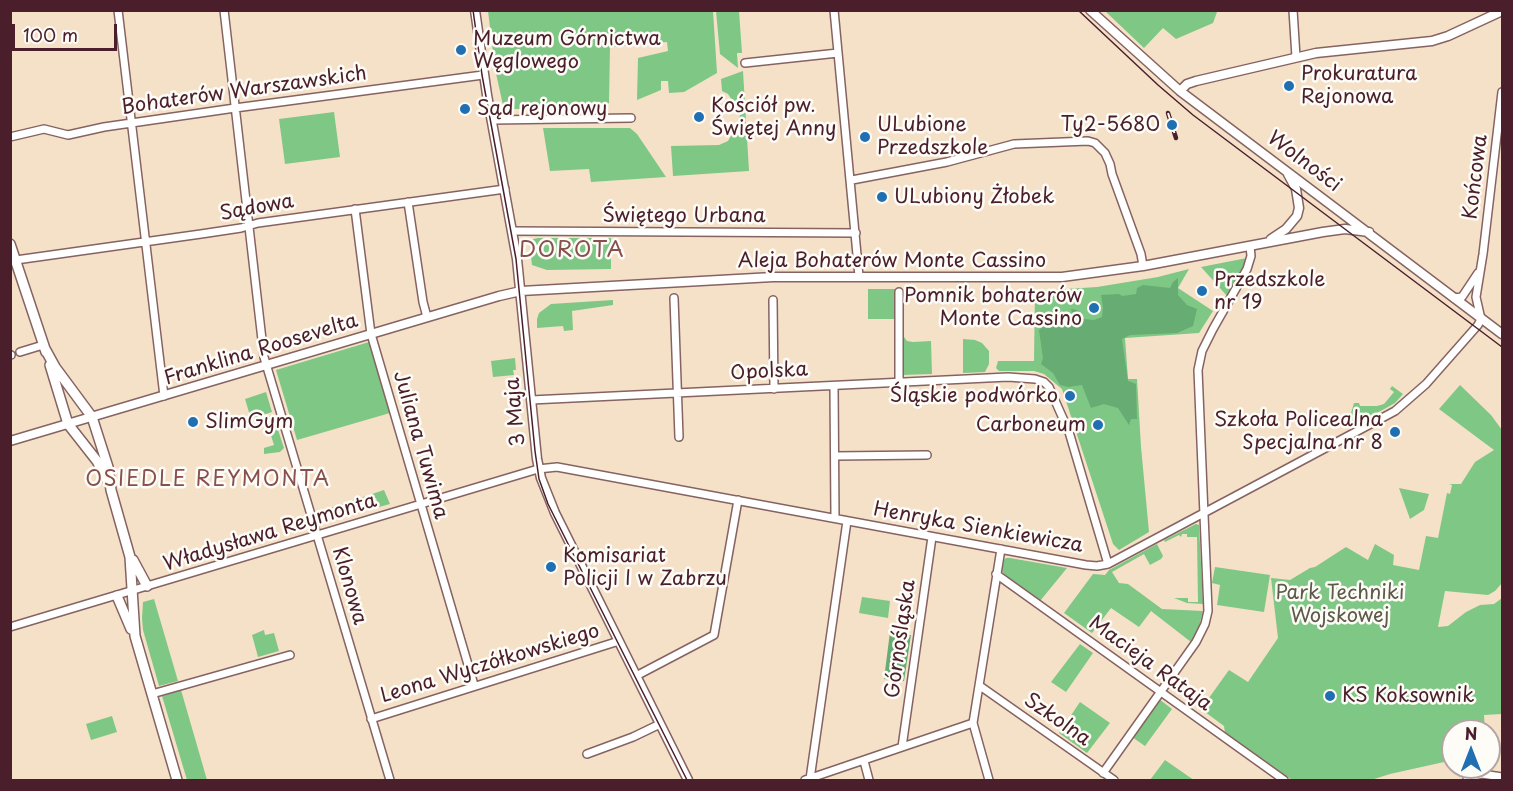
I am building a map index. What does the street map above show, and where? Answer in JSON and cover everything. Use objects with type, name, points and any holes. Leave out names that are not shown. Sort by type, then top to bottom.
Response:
[{"type":"main road","points":[[10,244],[68,424],[98,461],[111,490],[129,552],[147,586]]},
{"type":"main road","points":[[44,346],[55,367],[92,417],[108,466],[111,490]]},
{"type":"main road","points":[[129,552],[136,642]]},
{"type":"main road","points":[[117,596],[136,642],[177,780]]},
{"type":"street","points":[[117,10],[164,396]]},
{"type":"street","name":"Klonowa","points":[[224,10],[266,366],[390,780]]},
{"type":"street","name":"3 Maja","points":[[475,10],[483,75],[505,189],[521,291],[538,469],[555,513],[688,780]]},
{"type":"street","points":[[834,10],[852,180],[859,276]]},
{"type":"street","name":"Wolności","points":[[1090,10],[1180,91],[1503,334]]},
{"type":"street","points":[[1293,10],[1296,57]]},
{"type":"street","points":[[1180,91],[1187,84],[1196,81],[1296,57],[1333,50],[1432,41],[1503,11]]},
{"type":"street","points":[[745,63],[838,53]]},
{"type":"street","name":"Bohaterów Warszawskich","points":[[10,137],[44,129],[68,135],[130,123],[483,75]]},
{"type":"street","name":"Końcowa","points":[[1481,319],[1476,297],[1482,266],[1503,92]]},
{"type":"street","points":[[492,120],[631,118]]},
{"type":"street","points":[[852,180],[948,162],[1014,144],[1088,141],[1101,147],[1110,164],[1143,266]]},
{"type":"street","name":"Aleja Bohaterów Monte Cassino","points":[[1261,243],[1286,229],[1297,216],[1298,194],[1293,181],[1282,167]]},
{"type":"street","name":"Sądowa","points":[[16,260],[505,189]]},
{"type":"street","points":[[408,202],[427,317]]},
{"type":"street","name":"Juliana Tuwima","points":[[355,209],[370,334],[474,685]]},
{"type":"street","points":[[1330,231],[1343,224],[1345,220],[1343,212]]},
{"type":"street","name":"Świętego Urbana","points":[[512,231],[856,233]]},
{"type":"street","name":"Aleja Bohaterów Monte Cassino","points":[[521,291],[761,277],[1053,277],[1143,266],[1330,231],[1369,232]]},
{"type":"street","points":[[1103,773],[1196,642],[1205,624],[1208,610],[1199,360],[1213,329],[1247,269],[1251,256],[1250,246]]},
{"type":"street","name":"Końcowa","points":[[1454,298],[1462,297],[1482,266]]},
{"type":"street","name":"Franklina Roosevelta","points":[[10,441],[521,291]]},
{"type":"street","points":[[899,292],[899,383]]},
{"type":"street","points":[[674,298],[679,437]]},
{"type":"street","points":[[773,300],[774,389]]},
{"type":"street","name":"Henryka Sienkiewicza","points":[[538,469],[557,467],[1097,566],[1108,564],[1402,406],[1426,384],[1481,319]]},
{"type":"street","points":[[20,352],[44,346]]},
{"type":"street","name":"Opolska","points":[[531,400],[1008,377],[1035,379],[1044,382],[1049,387],[1069,432],[1108,564]]},
{"type":"street","points":[[834,386],[835,519]]},
{"type":"street","points":[[835,456],[927,455]]},
{"type":"street","name":"Władysława Reymonta","points":[[10,627],[538,469]]},
{"type":"street","points":[[636,676],[714,635],[738,500]]},
{"type":"street","points":[[847,521],[808,780],[973,723]]},
{"type":"street","name":"Górnośląska","points":[[902,747],[932,537]]},
{"type":"street","points":[[989,780],[973,723],[1001,549]]},
{"type":"street","name":"Macieja Rataja","points":[[996,574],[1284,780]]},
{"type":"street","name":"Leona Wyczółkowskiego","points":[[371,718],[619,641]]},
{"type":"street","points":[[152,694],[290,654]]},
{"type":"street","name":"Szkolna","points":[[980,686],[1114,780]]},
{"type":"street","points":[[587,754],[660,724]]},
{"type":"street","points":[[864,761],[869,780]]},
{"type":"street","points":[[1467,780],[1482,774],[1503,777]]},
{"type":"green space","points":[[488,11],[713,11],[717,73],[684,92],[669,93],[668,81],[661,81],[661,90],[637,100],[638,58],[668,51],[667,42],[610,47],[609,103],[599,109],[507,109],[507,106],[503,105],[495,69]]},
{"type":"green space","points":[[716,11],[739,11],[742,53],[737,53],[738,68],[720,54]]},
{"type":"green space","points":[[1105,11],[1223,11],[1217,12],[1213,23],[1176,39],[1163,28],[1144,48]]},
{"type":"green space","points":[[743,71],[749,171],[673,176],[671,146],[719,145],[728,141],[740,115],[728,94],[722,91],[721,79]]},
{"type":"green space","points":[[334,112],[340,157],[285,164],[279,119]]},
{"type":"green space","points":[[543,128],[630,128],[637,134],[666,177],[591,182],[589,169],[550,171]]},
{"type":"green space","points":[[611,238],[611,269],[547,270],[532,265],[529,240]]},
{"type":"green space","points":[[1247,258],[1228,297],[1201,267]]},
{"type":"green space","points":[[1189,269],[1178,288],[1213,311],[1199,333],[1125,338],[1128,379],[1137,379],[1149,532],[1119,550],[1113,544],[1062,389],[1044,374],[1034,371],[999,371],[996,368],[998,361],[1034,361],[1035,291],[1097,287],[1158,277]]},
{"type":"green space","points":[[1178,278],[1178,295],[1187,305],[1197,309],[1193,326],[1177,333],[1130,335],[1122,339],[1128,381],[1136,384],[1137,419],[1131,419],[1129,425],[1118,408],[1104,404],[1091,408],[1082,385],[1068,387],[1060,385],[1053,373],[1041,364],[1043,358],[1039,330],[1046,324],[1061,327],[1073,317],[1071,309],[1077,310],[1084,319],[1094,320],[1102,317],[1101,295],[1136,294],[1137,288],[1143,285],[1170,288]]},
{"type":"green space","points":[[868,289],[896,289],[896,319],[868,319]]},
{"type":"green space","points":[[613,300],[613,305],[572,311],[573,330],[564,331],[563,326],[537,328],[539,313],[551,304]]},
{"type":"green space","points":[[904,337],[907,341],[913,342],[931,341],[932,374],[902,375]]},
{"type":"green space","points":[[963,339],[982,343],[989,351],[989,364],[985,372],[963,373]]},
{"type":"green space","points":[[369,342],[390,413],[297,440],[276,370]]},
{"type":"green space","points":[[515,358],[514,375],[493,377],[491,361]]},
{"type":"green space","name":"Park Techniki Wojskowej","points":[[1460,385],[1491,415],[1502,430],[1502,583],[1488,595],[1445,591],[1438,627],[1448,626],[1466,612],[1480,605],[1494,604],[1502,598],[1502,714],[1484,715],[1484,719],[1441,719],[1441,763],[1371,780],[1292,780],[1225,733],[1224,726],[1201,709],[1229,670],[1248,682],[1278,638],[1271,578],[1290,580],[1346,547],[1368,560],[1375,544],[1394,555],[1393,565],[1419,570],[1426,536],[1438,538],[1447,493],[1450,494],[1452,485],[1449,484],[1461,484],[1475,462],[1494,450],[1439,409]]},
{"type":"green space","points":[[1392,386],[1403,394],[1395,403],[1352,427],[1349,420],[1354,403],[1359,403],[1360,406],[1384,404],[1394,392],[1390,389]]},
{"type":"green space","points":[[266,392],[272,412],[251,419],[245,399]]},
{"type":"green space","points":[[273,415],[284,448],[280,452],[264,454],[264,448],[274,445],[265,417]]},
{"type":"green space","points":[[1399,488],[1429,494],[1424,510],[1410,519]]},
{"type":"green space","points":[[384,490],[390,504],[379,507],[376,498],[322,514],[318,512]]},
{"type":"green space","points":[[1196,524],[1199,525],[1203,604],[1187,603],[1174,598],[1188,598],[1188,602],[1198,602],[1197,537],[1187,537],[1187,534],[1182,534],[1181,537],[1179,535],[1165,542],[1164,540]]},
{"type":"green space","points":[[1157,544],[1163,556],[1161,559],[1150,565],[1144,554],[1112,572],[1119,583],[1128,584],[1162,609],[1203,611],[1198,631],[1191,642],[1151,611],[1139,627],[1111,608],[1092,633],[1064,613],[1093,574],[1105,575],[1109,570]]},
{"type":"green space","points":[[1006,558],[1067,568],[1040,601],[1005,576],[1002,571]]},
{"type":"green space","points":[[1215,567],[1270,575],[1264,612],[1217,605],[1220,585],[1212,583]]},
{"type":"green space","points":[[862,597],[890,601],[888,618],[859,613]]},
{"type":"green space","points":[[154,599],[178,681],[159,686],[143,630],[142,618],[143,602]]},
{"type":"green space","points":[[264,630],[265,635],[274,633],[279,651],[258,657],[252,635]]},
{"type":"green space","points":[[890,632],[911,635],[904,681],[884,679]]},
{"type":"green space","points":[[1080,644],[1093,653],[1066,692],[1051,682]]},
{"type":"green space","points":[[181,690],[207,780],[187,780],[162,696]]},
{"type":"green space","points":[[1159,699],[1172,709],[1145,746],[1132,737]]},
{"type":"green space","points":[[1080,702],[1110,723],[1087,753],[1059,733]]},
{"type":"green space","points":[[112,716],[117,732],[91,740],[86,724]]},
{"type":"green space","points":[[1165,760],[1188,776],[1194,780],[1150,780]]},
{"type":"tram line","points":[[473,10],[482,75],[516,259],[539,479],[548,504],[687,780]]},
{"type":"tram line","points":[[1078,10],[1193,115],[1502,347]]},
{"type":"railway","points":[[1168,113],[1176,138]]},
{"type":"place","name":"Muzeum Górnictwa Węglowego","points":[[461,50]]},
{"type":"place","name":"Prokuratura Rejonowa","points":[[1289,86]]},
{"type":"place","name":"Sąd rejonowy","points":[[465,109]]},
{"type":"place","name":"Kościół pw. Świętej Anny","points":[[699,117]]},
{"type":"place","name":"Ty2-5680","points":[[1172,125]]},
{"type":"place","name":"ULubione Przedszkole","points":[[865,137]]},
{"type":"place","name":"ULubiony Żłobek","points":[[882,197]]},
{"type":"place","name":"Przedszkole nr 19","points":[[1202,291]]},
{"type":"place","name":"Pomnik bohaterów Monte Cassino","points":[[1094,308]]},
{"type":"place","name":"Śląskie podwórko","points":[[1070,396]]},
{"type":"place","name":"SlimGym","points":[[193,422]]},
{"type":"place","name":"Carboneum","points":[[1098,425]]},
{"type":"place","name":"Szkoła Policealna Specjalna nr 8","points":[[1395,432]]},
{"type":"place","name":"Komisariat Policji I w Zabrzu","points":[[551,567]]},
{"type":"place","name":"KS Koksownik","points":[[1330,696]]},
{"type":"district","name":"DOROTA","points":[[572,251]]},
{"type":"district","name":"OSIEDLE REYMONTA","points":[[208,480]]}]
